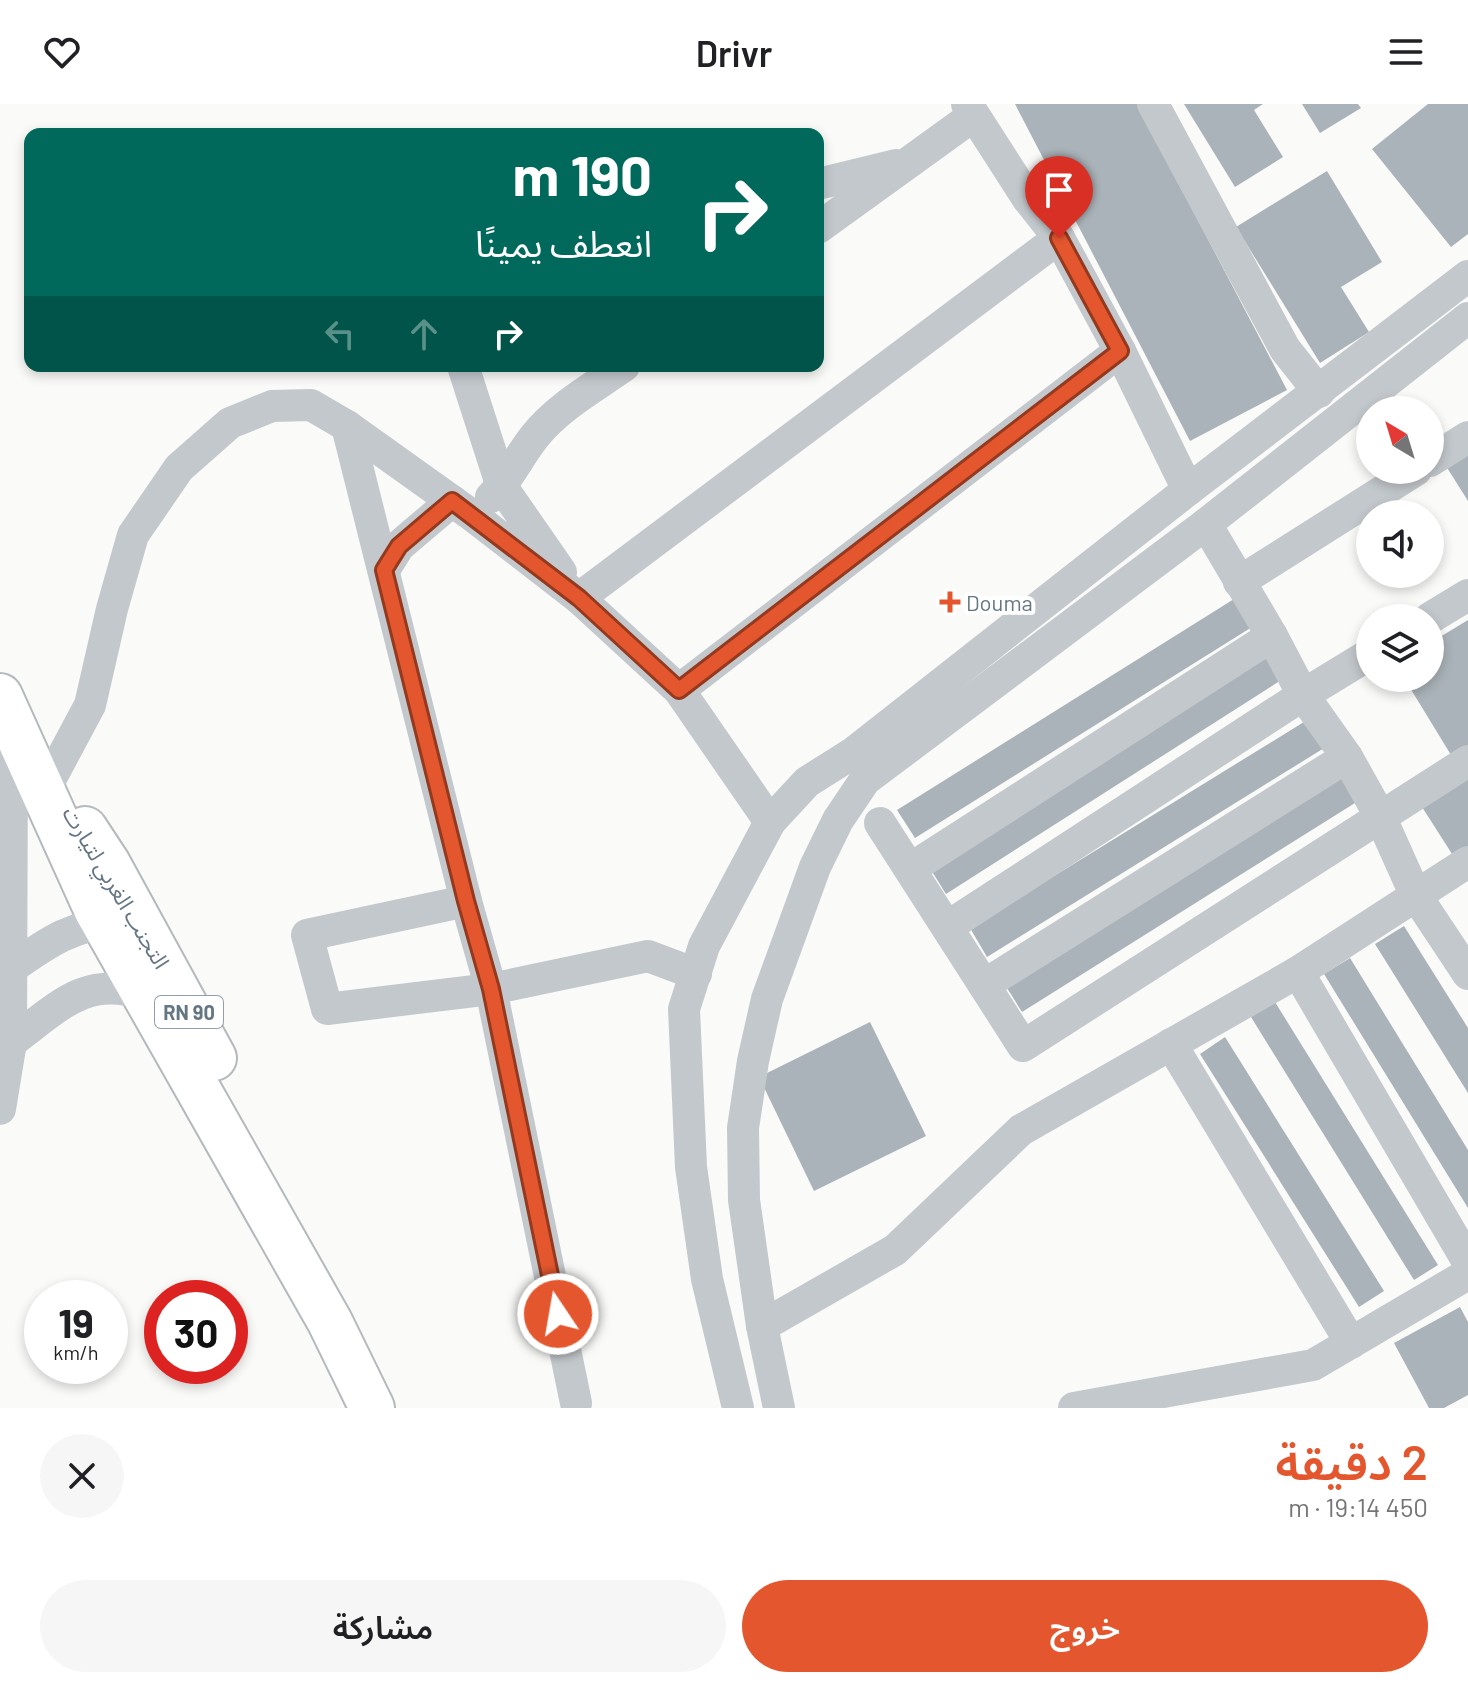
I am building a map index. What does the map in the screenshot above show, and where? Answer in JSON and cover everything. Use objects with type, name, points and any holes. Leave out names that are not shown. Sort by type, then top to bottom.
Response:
[{"type":"highway","name":"التجنب الغربي لتيارت","points":[[6,708],[108,864],[144,995],[330,1322],[372,1408]]},
{"type":"highway","name":"التجنب الغربي لتيارت","points":[[6,708],[123,923],[280,1187],[330,1322]]},
{"type":"street","points":[[1153,104],[1285,349],[1319,392]]},
{"type":"street","points":[[824,224],[911,162],[970,110],[1028,199],[1059,238],[1120,351],[1188,490]]},
{"type":"street","points":[[824,183],[911,162]]},
{"type":"street","points":[[579,598],[1059,238]]},
{"type":"street","points":[[738,1408],[707,1279],[691,1167],[684,1009],[704,946],[770,822],[807,782],[853,753],[1188,490],[1468,276]]},
{"type":"street","points":[[779,1408],[762,1326],[744,1200],[743,1128],[753,1061],[767,999],[815,867],[838,820],[865,780],[1206,524],[1468,318]]},
{"type":"street","points":[[679,690],[1120,351]]},
{"type":"street","points":[[465,372],[502,487],[579,598]]},
{"type":"street","points":[[384,570],[399,546],[502,487],[536,435],[561,411],[616,372]]},
{"type":"street","points":[[51,778],[90,705],[133,535],[179,468],[230,423],[272,406],[311,405],[347,426],[462,508],[579,598],[679,690],[770,822]]},
{"type":"street","points":[[347,426],[466,901],[491,989],[576,1403]]},
{"type":"street","points":[[1444,452],[1468,437]]},
{"type":"street","points":[[1239,582],[1394,484]]},
{"type":"street","points":[[1206,524],[1303,695],[1347,757],[1380,816],[1415,894],[1468,974]]},
{"type":"street","points":[[1444,610],[1468,595]]},
{"type":"street","points":[[910,869],[1272,636]]},
{"type":"street","points":[[947,927],[1356,663]]},
{"type":"street","points":[[0,1109],[11,1042],[6,708]]},
{"type":"street","points":[[984,985],[1347,757]]},
{"type":"street","points":[[880,823],[1023,1046],[1468,761]]},
{"type":"street","points":[[762,1326],[895,1250],[1021,1130],[1298,972],[1468,862]]},
{"type":"street","points":[[466,901],[307,935],[327,1009],[491,989],[648,956],[696,974]]},
{"type":"street","points":[[10,969],[54,938],[78,928],[123,923]]},
{"type":"street","points":[[1298,972],[1468,1262]]},
{"type":"street","points":[[11,1042],[72,996],[90,989],[108,986],[127,988],[144,995]]},
{"type":"street","points":[[1171,1044],[1351,1343]]},
{"type":"street","points":[[1074,1408],[1313,1365],[1468,1274]]},
{"type":"building","points":[[1015,104],[1137,104],[1287,390],[1190,441]]},
{"type":"building","points":[[1184,104],[1263,104],[1254,110],[1283,157],[1235,187]]},
{"type":"building","points":[[1302,104],[1358,104],[1361,108],[1320,133]]},
{"type":"building","points":[[1428,104],[1468,104],[1468,234],[1451,247],[1372,149]]},
{"type":"building","points":[[1327,171],[1382,262],[1341,287],[1369,332],[1320,363],[1236,227]]},
{"type":"building","points":[[1468,452],[1468,501],[1446,466]]},
{"type":"building","points":[[1234,599],[1252,627],[915,838],[897,810]]},
{"type":"building","points":[[1468,620],[1468,745],[1451,755],[1413,692],[1444,692],[1444,635]]},
{"type":"building","points":[[1268,649],[1286,677],[946,894],[928,865]]},
{"type":"building","points":[[1312,717],[1329,745],[987,957],[970,928]]},
{"type":"building","points":[[1343,766],[1363,798],[1022,1012],[1002,980]]},
{"type":"building","points":[[1468,778],[1468,849],[1454,857],[1422,807]]},
{"type":"building","points":[[1404,926],[1468,1028],[1468,1093],[1375,944]]},
{"type":"building","points":[[1350,958],[1468,1150],[1468,1208],[1324,974]]},
{"type":"building","points":[[1275,1002],[1438,1265],[1414,1280],[1251,1017]]},
{"type":"building","points":[[870,1022],[926,1136],[814,1191],[759,1077]]},
{"type":"building","points":[[1225,1037],[1384,1291],[1359,1307],[1200,1054]]},
{"type":"building","points":[[1460,1307],[1468,1322],[1468,1395],[1444,1408],[1429,1408],[1394,1343]]},
{"type":"place","name":"Douma","points":[[950,602]]},
{"type":"route","points":[[558,1314],[491,989],[466,901],[384,570],[399,546],[452,501],[579,598],[679,690],[1120,351],[1059,238]]}]
